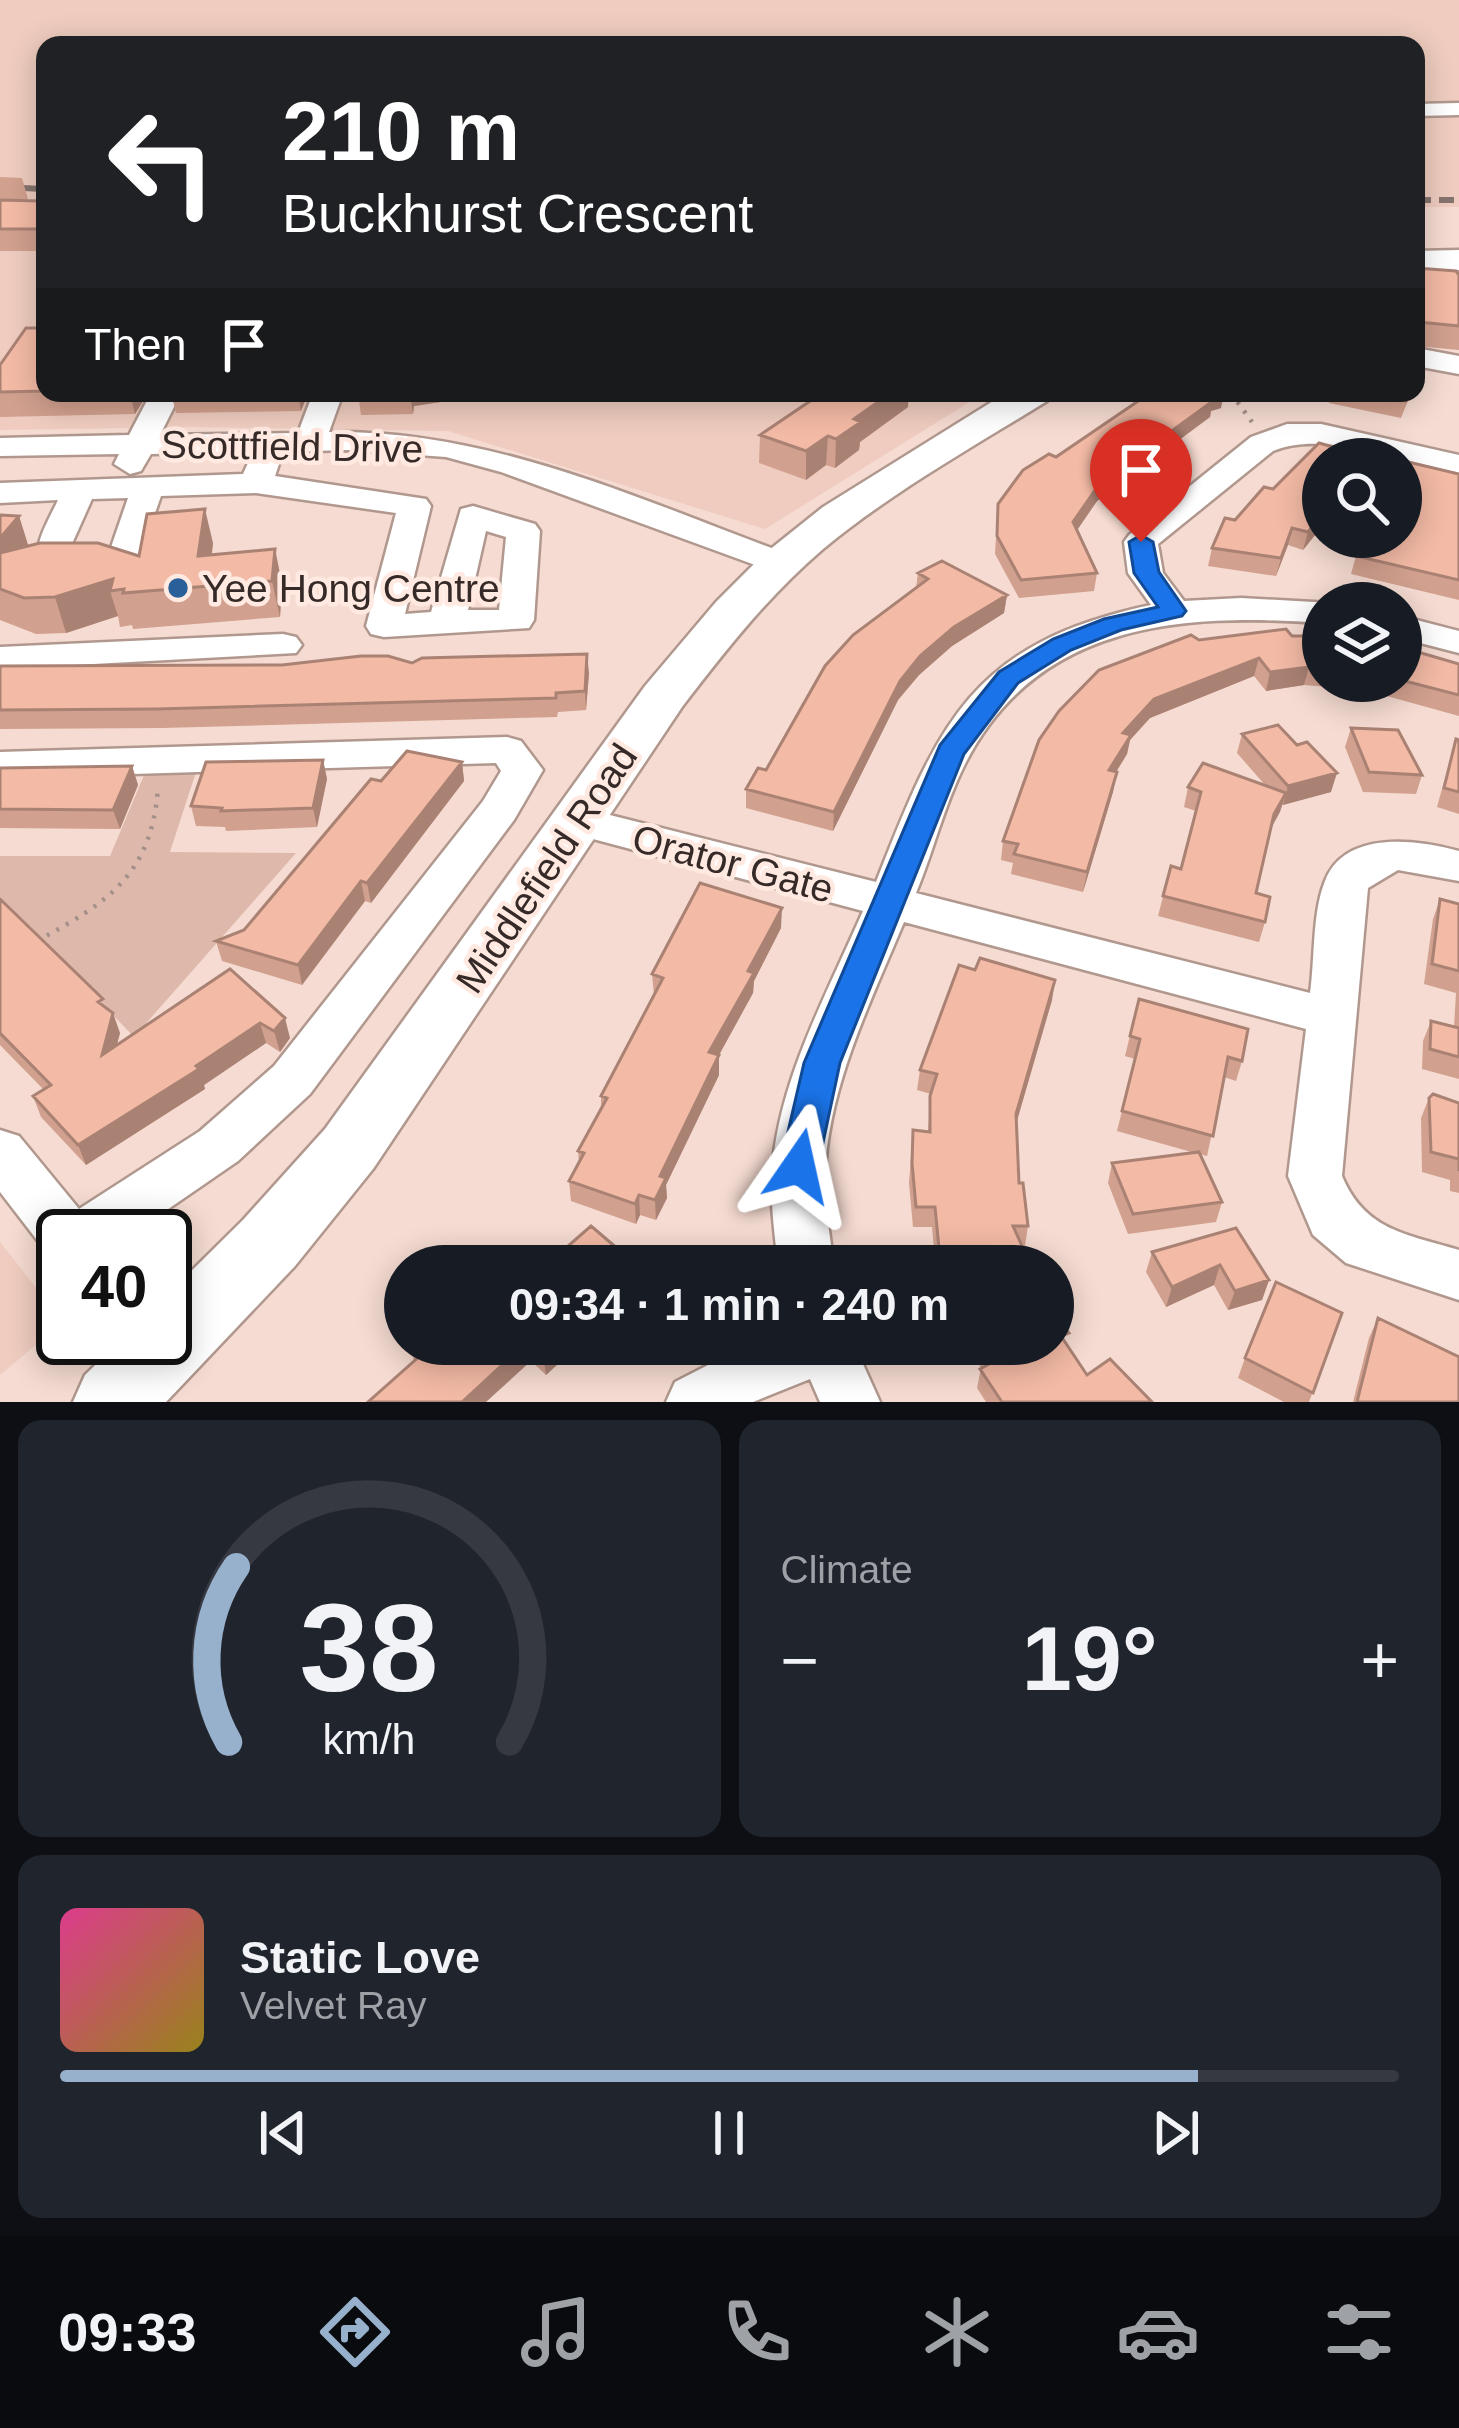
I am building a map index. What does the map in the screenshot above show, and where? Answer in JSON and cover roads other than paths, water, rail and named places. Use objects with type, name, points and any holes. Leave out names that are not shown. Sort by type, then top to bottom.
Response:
[{"type":"main road","name":"Middlefield Road","points":[[192,1315],[349,1149],[663,698],[719,627],[781,563],[869,494],[1018,402]]},
{"type":"main road","name":"Middlefield Road","points":[[113,1402],[146,1365]]},
{"type":"street","points":[[1425,110],[1459,110]]},
{"type":"street","points":[[1425,359],[1459,365]]},
{"type":"street","points":[[79,491],[54,546],[54,567],[122,566],[142,445],[162,402]]},
{"type":"street","points":[[310,442],[325,402]]},
{"type":"street","points":[[1173,611],[1146,573],[1141,542],[1182,505],[1275,437],[1321,433],[1459,465]]},
{"type":"street","points":[[256,483],[270,442]]},
{"type":"street","name":"Scottfield Drive","points":[[0,447],[416,444],[479,455],[781,563]]},
{"type":"street","points":[[0,493],[256,483],[414,506],[473,516],[523,531],[516,620],[384,626],[414,506]]},
{"type":"street","points":[[447,622],[473,516]]},
{"type":"street","points":[[805,1245],[799,1166],[813,1093],[950,752],[1009,677],[1062,644],[1113,624],[1173,611],[1257,607],[1302,610]]},
{"type":"street","points":[[1422,632],[1459,642]]},
{"type":"street","points":[[0,658],[283,644]]},
{"type":"street","points":[[0,765],[507,750],[522,770],[499,810],[292,1080],[219,1146],[124,1209]]},
{"type":"street","name":"Orator Gate","points":[[578,821],[1329,1016]]},
{"type":"street","points":[[1459,866],[1406,853],[1386,854],[1359,868],[1346,884],[1315,1176],[1332,1218],[1366,1246],[1459,1275]]},
{"type":"street","points":[[0,1152],[45,1209]]},
{"type":"street","points":[[696,1402],[769,1365]]},
{"type":"street","points":[[833,1365],[850,1402]]},
{"type":"railway","points":[[0,187],[36,189]]},
{"type":"railway","points":[[1425,200],[1459,200]]},
{"type":"place","name":"Yee Hong Centre","points":[[178,588]]}]
